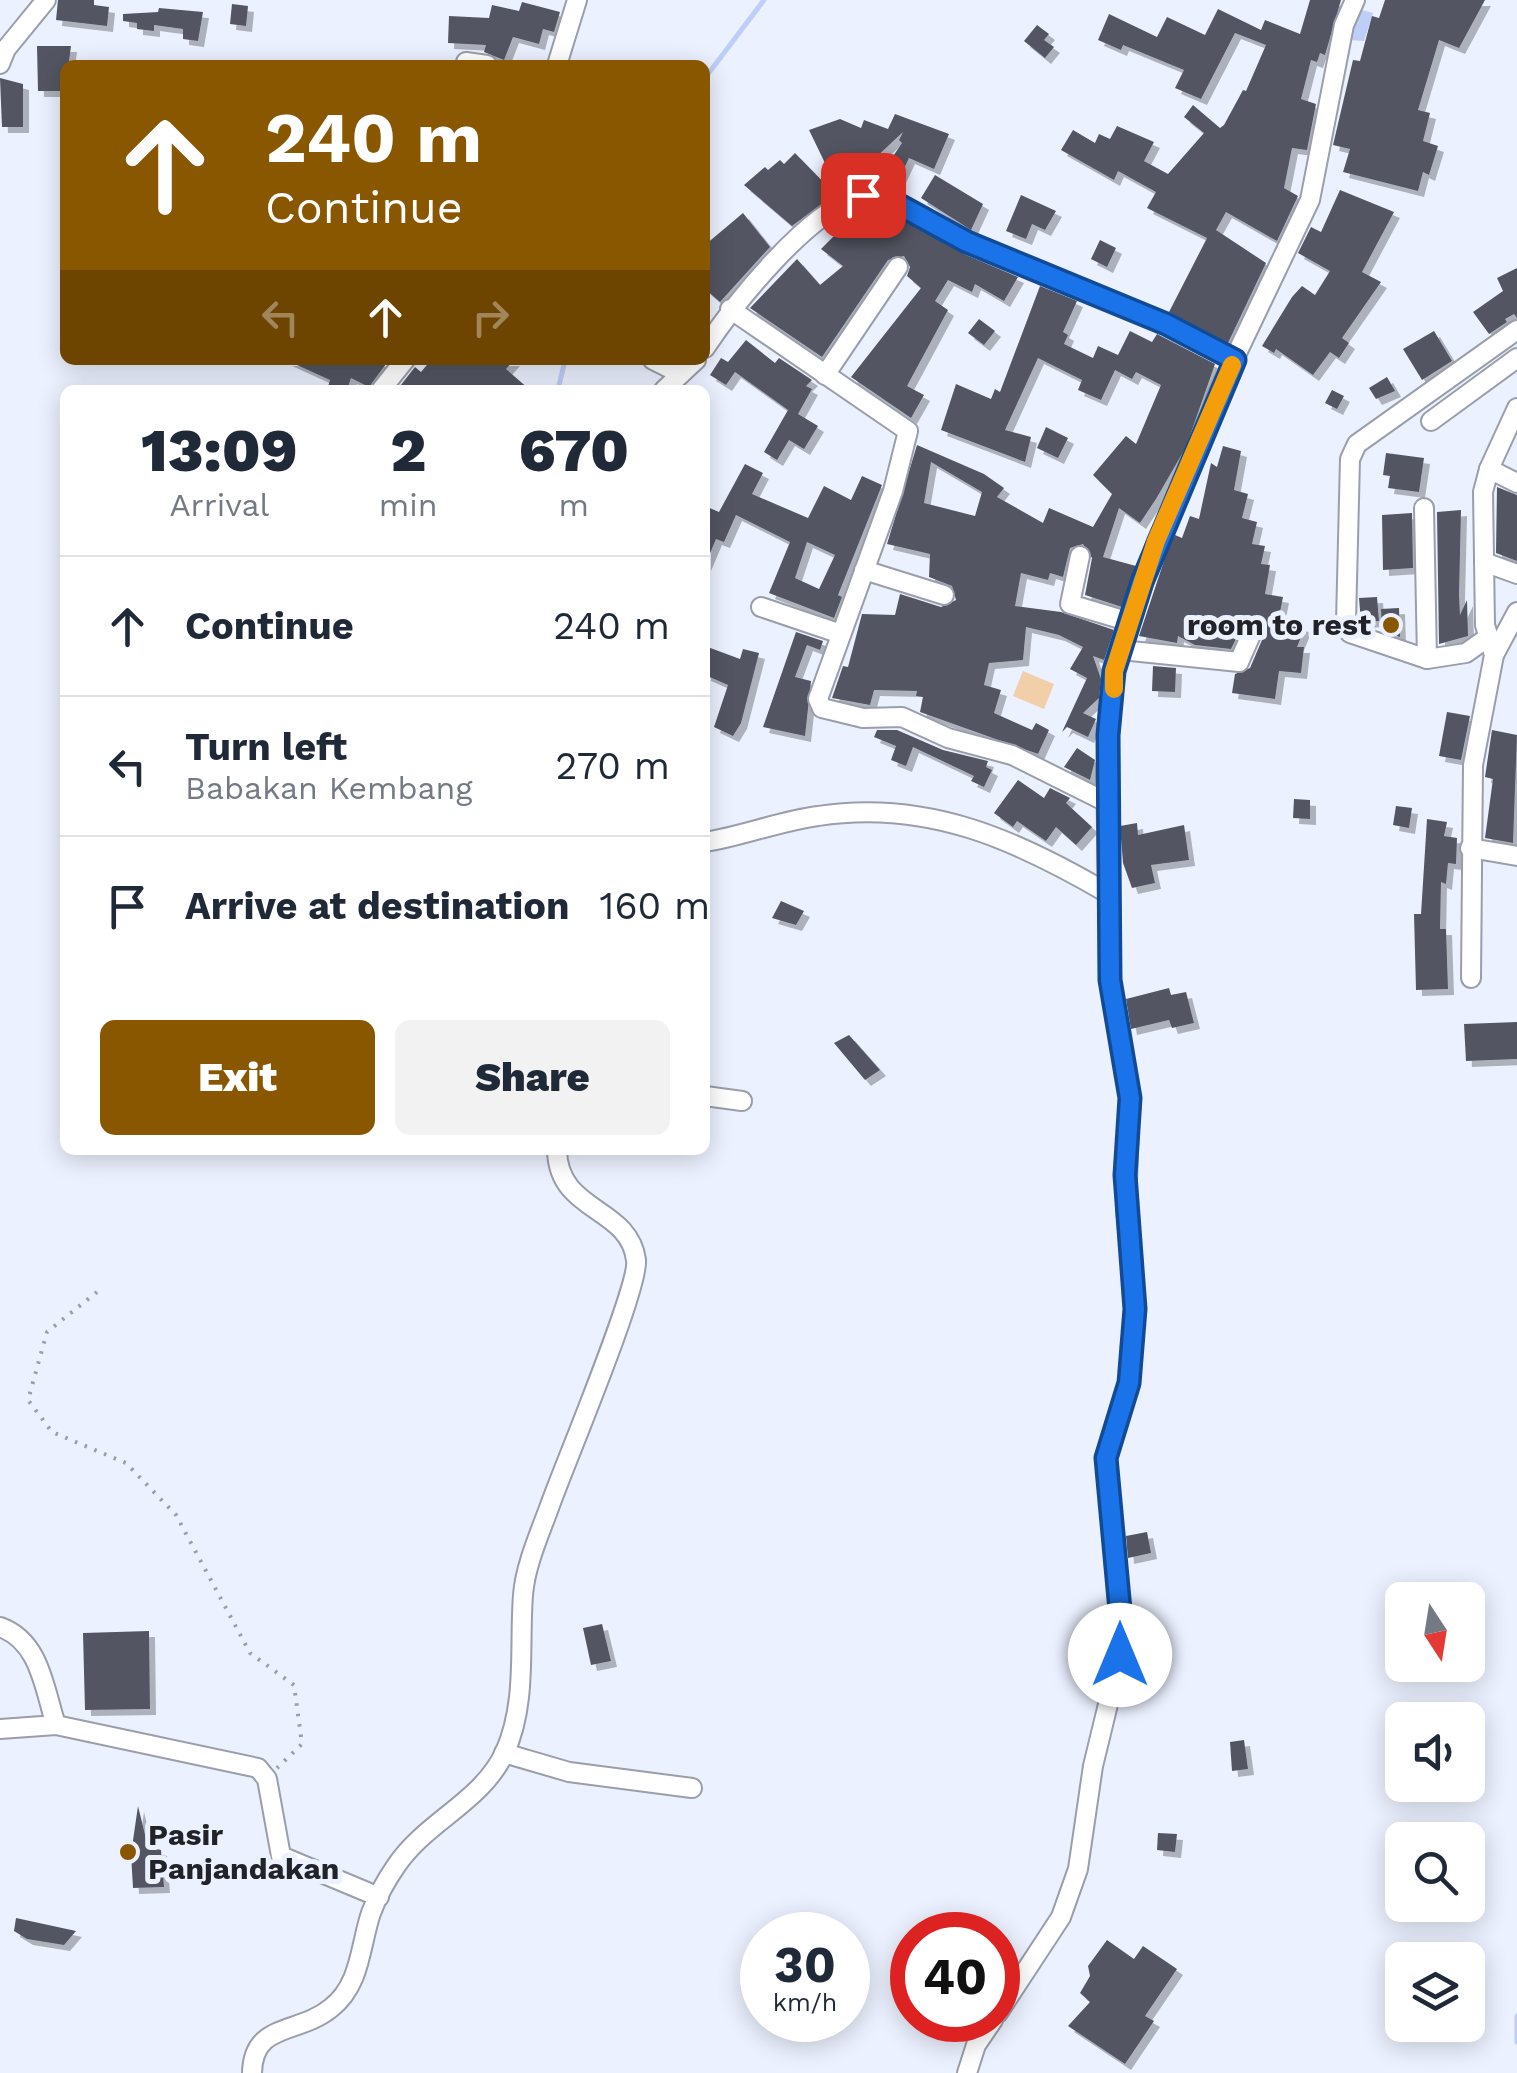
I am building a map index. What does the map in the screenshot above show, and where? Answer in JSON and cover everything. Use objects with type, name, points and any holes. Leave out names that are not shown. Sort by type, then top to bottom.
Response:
[{"type":"street","points":[[2,54],[46,0]]},
{"type":"street","points":[[559,60],[577,0]]},
{"type":"street","points":[[1020,1980],[1062,1918],[1078,1870],[1093,1766],[1120,1655],[1120,1610],[1106,1458],[1129,1383],[1135,1309],[1125,1175],[1130,1098],[1110,980],[1108,735],[1114,671],[1156,541],[1310,200],[1344,25],[1355,0]]},
{"type":"street","points":[[710,340],[730,309],[827,216],[863,195],[881,196],[967,242],[1166,324],[1235,360]]},
{"type":"street","points":[[825,375],[898,266]]},
{"type":"street","points":[[730,309],[908,431],[893,491],[818,699],[822,708],[863,718],[902,717],[948,738],[1012,755],[1062,784],[1108,803]]},
{"type":"street","points":[[1517,330],[1368,433],[1350,458],[1346,622],[1356,638],[1427,660],[1491,646],[1517,612]]},
{"type":"street","points":[[1431,421],[1517,358]]},
{"type":"street","points":[[385,385],[401,365]]},
{"type":"street","points":[[663,365],[681,374]]},
{"type":"street","points":[[669,385],[691,365]]},
{"type":"street","points":[[1471,978],[1474,765],[1491,646],[1482,518],[1489,469],[1517,408]]},
{"type":"street","points":[[1489,469],[1517,483]]},
{"type":"street","points":[[1424,508],[1427,660]]},
{"type":"street","points":[[1080,556],[1070,604],[1130,622]]},
{"type":"street","points":[[1484,562],[1517,574]]},
{"type":"street","points":[[864,570],[944,595]]},
{"type":"street","points":[[762,607],[841,634]]},
{"type":"street","points":[[1121,650],[1239,662],[1254,628]]},
{"type":"street","points":[[710,841],[818,816],[949,820],[984,829],[1109,894]]},
{"type":"street","points":[[1470,848],[1517,856]]},
{"type":"street","points":[[710,1097],[742,1101]]},
{"type":"street","points":[[252,2073],[252,2052],[261,2040],[307,2022],[344,1996],[379,1896],[411,1847],[484,1783],[504,1753],[514,1724],[522,1670],[523,1592],[575,1434],[637,1275],[630,1241],[616,1222],[578,1200],[564,1181],[560,1155]]},
{"type":"street","points":[[0,1627],[18,1633],[32,1650],[56,1725]]},
{"type":"street","points":[[0,1729],[56,1725],[258,1768],[267,1779],[281,1856],[379,1896]]},
{"type":"street","points":[[504,1753],[569,1772],[692,1788]]},
{"type":"street","points":[[967,2073],[978,2042]]},
{"type":"path","points":[[96,1292],[47,1332],[28,1400],[52,1432],[126,1463],[176,1515],[250,1652],[294,1685],[302,1744],[267,1779]]},
{"type":"shaded area","points":[[1023,671],[1054,684],[1044,709],[1013,696]]},
{"type":"water","points":[[1358,9],[1373,13],[1364,41],[1350,40]]},
{"type":"building","points":[[58,0],[94,0],[94,5],[109,7],[107,26],[56,20]]},
{"type":"building","points":[[1310,0],[1341,0],[1325,55],[1320,53],[1317,62],[1311,60],[1301,99],[1316,104],[1307,150],[1292,148],[1284,188],[1298,196],[1277,241],[1226,212],[1216,230],[1266,263],[1228,343],[1169,312],[1207,238],[1147,208],[1156,192],[1118,171],[1114,180],[1061,150],[1073,130],[1095,143],[1099,134],[1110,139],[1117,126],[1154,142],[1144,161],[1168,174],[1204,133],[1184,117],[1193,105],[1220,128],[1224,125],[1243,90],[1246,91],[1266,45],[1235,33],[1201,99],[1175,88],[1184,70],[1123,45],[1121,50],[1098,40],[1109,14],[1157,37],[1167,17],[1205,35],[1218,9],[1261,30],[1265,20],[1300,34]]},
{"type":"building","points":[[1385,0],[1485,0],[1459,48],[1439,40],[1418,110],[1430,113],[1423,141],[1438,146],[1429,175],[1423,172],[1418,191],[1343,172],[1350,149],[1333,145],[1353,60],[1360,61],[1372,16],[1379,18]]},
{"type":"building","points":[[522,2],[560,12],[554,32],[543,29],[539,44],[513,37],[504,60],[484,52],[486,45],[448,43],[449,16],[489,18],[492,5],[519,11]]},
{"type":"building","points":[[232,4],[248,6],[246,26],[230,24]]},
{"type":"building","points":[[159,8],[203,12],[198,41],[183,39],[183,29],[154,25],[154,31],[137,29],[137,23],[123,21],[123,14],[158,12]]},
{"type":"building","points":[[1037,25],[1049,34],[1044,40],[1054,47],[1045,58],[1024,41]]},
{"type":"building","points":[[37,46],[71,46],[69,60],[60,60],[60,91],[38,91]]},
{"type":"building","points":[[0,78],[23,84],[23,127],[2,127]]},
{"type":"building","points":[[895,114],[949,134],[934,169],[909,158],[899,179],[883,171],[902,143],[899,140],[903,132],[839,192],[809,130],[840,119],[861,128],[864,120],[888,129]]},
{"type":"building","points":[[795,153],[835,194],[792,226],[744,185],[765,167],[768,170],[780,160],[784,164]]},
{"type":"building","points":[[935,175],[983,204],[971,230],[921,198]]},
{"type":"building","points":[[1340,190],[1394,212],[1362,272],[1381,282],[1342,338],[1349,343],[1339,358],[1330,352],[1313,375],[1276,349],[1274,353],[1262,346],[1292,297],[1302,286],[1315,295],[1330,271],[1298,253],[1311,227],[1321,232]]},
{"type":"building","points":[[1021,195],[1056,211],[1045,230],[1032,224],[1026,239],[1006,231]]},
{"type":"building","points":[[864,208],[896,216],[966,255],[1018,277],[1004,301],[975,284],[972,292],[948,280],[935,301],[948,310],[907,386],[924,395],[911,418],[851,377],[921,288],[907,276],[910,267],[904,256],[888,260],[822,357],[750,308],[797,259],[820,285],[843,266],[821,249],[843,227],[848,230]]},
{"type":"building","points":[[743,213],[770,247],[720,302],[710,293],[710,241]]},
{"type":"building","points":[[1100,240],[1116,248],[1107,267],[1091,259]]},
{"type":"building","points":[[1517,268],[1517,318],[1514,314],[1505,319],[1507,322],[1489,334],[1473,312],[1503,291],[1497,278]]},
{"type":"building","points":[[1040,286],[1077,301],[1063,332],[1068,335],[1064,344],[1093,358],[1098,346],[1118,355],[1130,331],[1152,342],[1157,334],[1215,364],[1186,447],[1140,523],[1119,508],[1103,557],[1136,566],[1122,607],[1085,595],[1092,558],[1083,544],[1070,548],[1063,577],[1050,573],[1048,580],[1021,573],[1015,606],[1061,612],[1114,630],[1104,660],[1093,656],[1101,679],[1099,698],[1083,713],[1096,719],[1088,737],[1067,727],[1062,732],[1087,678],[1070,669],[1083,647],[1059,635],[1026,627],[1023,660],[989,663],[984,685],[1001,690],[994,713],[1032,730],[1036,723],[1049,730],[1038,754],[920,712],[923,697],[916,696],[917,691],[874,690],[870,705],[832,698],[843,666],[848,667],[862,614],[895,615],[900,594],[941,607],[956,600],[952,586],[929,577],[930,554],[887,544],[917,445],[984,474],[1004,488],[997,497],[1043,523],[1049,508],[1093,527],[1112,494],[1093,475],[1126,436],[1136,444],[1161,385],[1136,372],[1132,379],[1115,370],[1101,400],[1078,390],[1082,380],[1038,358],[1005,430],[1031,437],[1025,462],[941,430],[956,384],[991,399],[995,389],[1000,392]],"holes":[[[931,462],[982,492],[975,516],[924,503]]]},
{"type":"building","points":[[979,319],[995,331],[984,345],[968,333]]},
{"type":"building","points":[[1434,331],[1452,361],[1422,380],[1403,349]]},
{"type":"building","points":[[746,340],[775,363],[779,358],[812,380],[806,386],[812,389],[798,414],[818,426],[804,449],[789,440],[777,460],[764,452],[788,410],[735,372],[726,385],[710,375],[721,358],[728,362]]},
{"type":"building","points":[[297,365],[385,365],[370,385],[351,378],[349,385],[328,385],[330,380]]},
{"type":"building","points":[[427,365],[510,365],[506,369],[524,385],[401,385],[415,367],[421,372]]},
{"type":"building","points":[[1387,377],[1395,391],[1376,399],[1369,388]]},
{"type":"building","points":[[1332,390],[1344,396],[1337,409],[1325,403]]},
{"type":"building","points":[[1046,427],[1068,438],[1058,458],[1037,448]]},
{"type":"building","points":[[1223,446],[1241,451],[1234,490],[1248,494],[1242,518],[1257,522],[1252,544],[1265,546],[1261,564],[1270,565],[1265,594],[1283,597],[1279,617],[1305,627],[1297,647],[1304,647],[1301,673],[1279,671],[1275,699],[1232,693],[1235,674],[1250,668],[1265,633],[1260,617],[1246,619],[1231,649],[1195,645],[1178,636],[1177,643],[1139,636],[1168,549],[1175,535],[1182,538],[1190,516],[1199,519],[1211,463],[1217,467]]},
{"type":"building","points":[[1386,453],[1424,458],[1419,492],[1388,488],[1390,476],[1383,475]]},
{"type":"building","points":[[745,464],[763,473],[752,494],[808,518],[824,486],[851,500],[862,476],[882,485],[838,595],[842,597],[834,618],[769,593],[790,542],[736,515],[724,542],[716,539],[710,553],[710,508],[719,512]],"holes":[[[807,542],[835,555],[819,589],[795,578]]]},
{"type":"building","points":[[1497,487],[1517,495],[1517,561],[1496,553]]},
{"type":"building","points":[[1461,510],[1460,615],[1467,600],[1468,636],[1439,644],[1437,512]]},
{"type":"building","points":[[1412,513],[1413,568],[1383,570],[1382,515]]},
{"type":"building","points":[[1377,597],[1379,621],[1361,622],[1359,598]]},
{"type":"building","name":"room to rest","points":[[1399,608],[1400,637],[1382,631],[1381,609]]},
{"type":"building","points":[[796,632],[823,641],[820,650],[807,645],[795,677],[811,681],[805,736],[763,727]]},
{"type":"building","points":[[710,648],[740,659],[743,649],[759,653],[741,723],[733,736],[714,727],[728,685],[710,677]]},
{"type":"building","points":[[1153,666],[1176,668],[1175,692],[1152,691]]},
{"type":"building","points":[[1447,712],[1470,716],[1461,760],[1439,756]]},
{"type":"building","points":[[877,730],[897,730],[943,750],[988,761],[986,767],[992,770],[984,787],[971,781],[974,776],[913,747],[906,766],[891,760],[896,746],[874,737]]},
{"type":"building","points":[[1492,730],[1517,735],[1513,843],[1485,838],[1493,779],[1485,777]]},
{"type":"building","points":[[1077,748],[1095,760],[1090,780],[1064,767]]},
{"type":"building","points":[[1018,780],[1044,798],[1050,788],[1070,798],[1066,803],[1092,827],[1076,845],[1056,827],[1046,841],[1017,821],[1013,827],[994,813]]},
{"type":"building","points":[[1294,799],[1310,800],[1310,819],[1293,818]]},
{"type":"building","points":[[1396,806],[1412,808],[1409,828],[1393,825]]},
{"type":"building","points":[[1427,819],[1447,822],[1444,836],[1457,838],[1456,864],[1448,863],[1446,884],[1441,882],[1440,929],[1446,929],[1448,989],[1416,990],[1414,914],[1421,914]]},
{"type":"building","points":[[1137,823],[1138,835],[1184,825],[1189,860],[1151,865],[1155,883],[1132,888],[1123,863],[1120,826]]},
{"type":"building","points":[[781,901],[804,911],[796,925],[772,918]]},
{"type":"building","points":[[1169,988],[1171,995],[1186,992],[1194,1023],[1172,1028],[1169,1020],[1131,1029],[1126,999]]},
{"type":"building","points":[[1517,1022],[1517,1059],[1466,1061],[1464,1024]]},
{"type":"building","points":[[849,1035],[880,1070],[865,1080],[834,1043]]},
{"type":"building","points":[[1147,1532],[1151,1553],[1128,1558],[1126,1536]]},
{"type":"building","points":[[602,1624],[611,1661],[591,1665],[583,1628]]},
{"type":"building","points":[[149,1631],[150,1709],[85,1710],[83,1633]]},
{"type":"building","points":[[1244,1740],[1248,1769],[1232,1771],[1230,1742]]},
{"type":"building","points":[[138,1806],[148,1847],[161,1850],[164,1887],[133,1888],[131,1854]]},
{"type":"building","points":[[1158,1833],[1177,1834],[1175,1852],[1157,1850]]},
{"type":"building","points":[[16,1918],[76,1931],[64,1945],[27,1939],[14,1931]]},
{"type":"building","points":[[1107,1940],[1134,1959],[1143,1946],[1177,1969],[1145,2016],[1154,2021],[1125,2064],[1068,2026],[1090,2002],[1080,1993],[1090,1976],[1088,1966]]},
{"type":"waterway","points":[[710,71],[764,0]]},
{"type":"waterway","points":[[559,385],[564,365]]},
{"type":"waterway","points":[[1517,2016],[1517,2042]]},
{"type":"slow traffic","points":[[1114,689],[1114,671],[1156,541],[1198,452],[1217,395],[1232,365]]},
{"type":"place","name":"room to rest","points":[[1391,625]]},
{"type":"place","name":"Pasir Panjandakan","points":[[128,1852]]},
{"type":"route","points":[[863,195],[881,196],[967,242],[1166,324],[1235,360],[1217,395],[1198,452],[1156,541],[1142,582],[1114,671],[1108,735],[1110,980],[1130,1098],[1125,1175],[1135,1309],[1129,1383],[1106,1458],[1116,1540],[1120,1655]]}]
